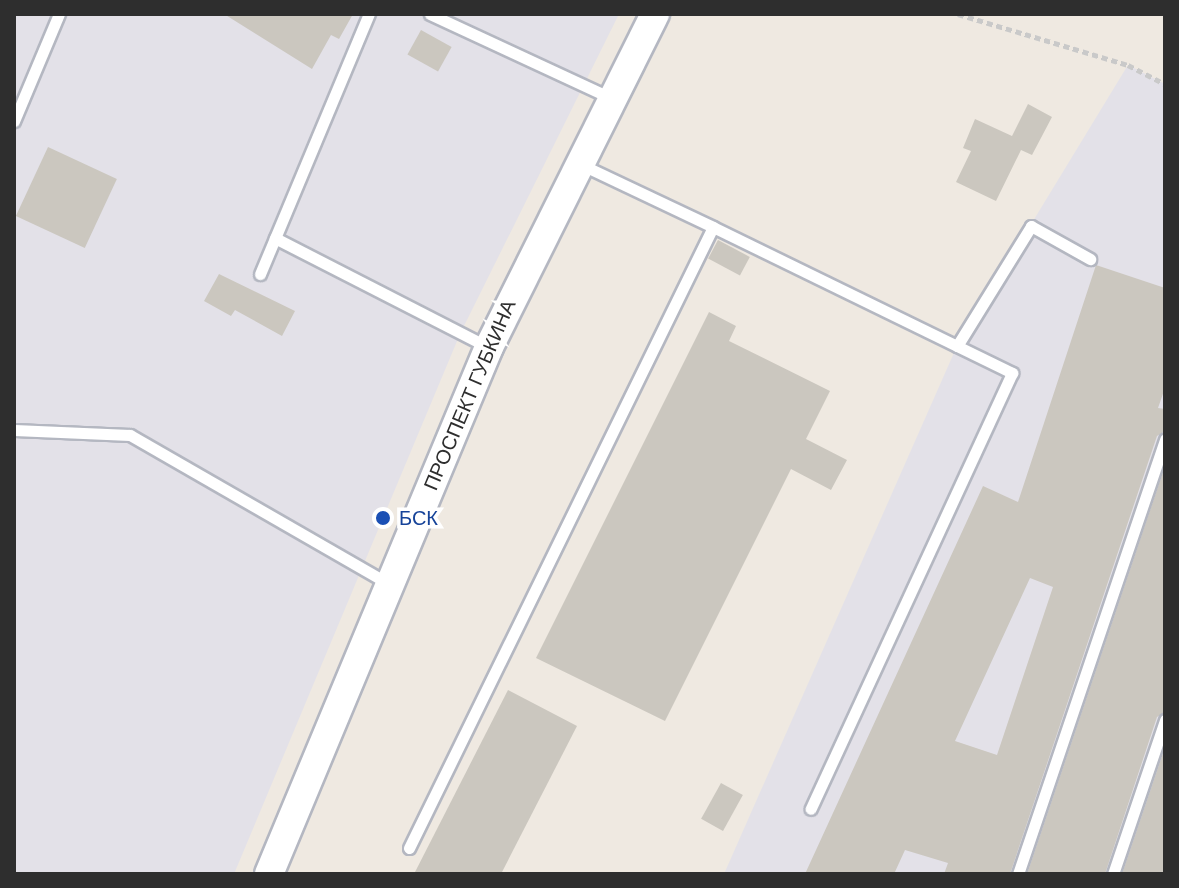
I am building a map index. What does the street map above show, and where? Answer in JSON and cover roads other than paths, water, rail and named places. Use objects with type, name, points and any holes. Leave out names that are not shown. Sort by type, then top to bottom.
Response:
[{"type":"street","name":"ПРОСПЕКТ ГУБКИНА","points":[[269,874],[489,347],[578,163],[655,14]]},
{"type":"lane","points":[[14,121],[59,14]]},
{"type":"lane","points":[[260,274],[369,14]]},
{"type":"lane","points":[[430,14],[611,98]]},
{"type":"lane","points":[[578,163],[1012,373],[811,809]]},
{"type":"lane","points":[[957,346],[1031,226],[1090,259]]},
{"type":"lane","points":[[409,848],[713,227]]},
{"type":"lane","points":[[275,238],[489,347]]},
{"type":"lane","points":[[14,430],[130,435],[389,584]]},
{"type":"lane","points":[[1018,874],[1165,439]]},
{"type":"lane","points":[[1113,874],[1165,720]]},
{"type":"place","name":"БСК","points":[[383,518]]}]
